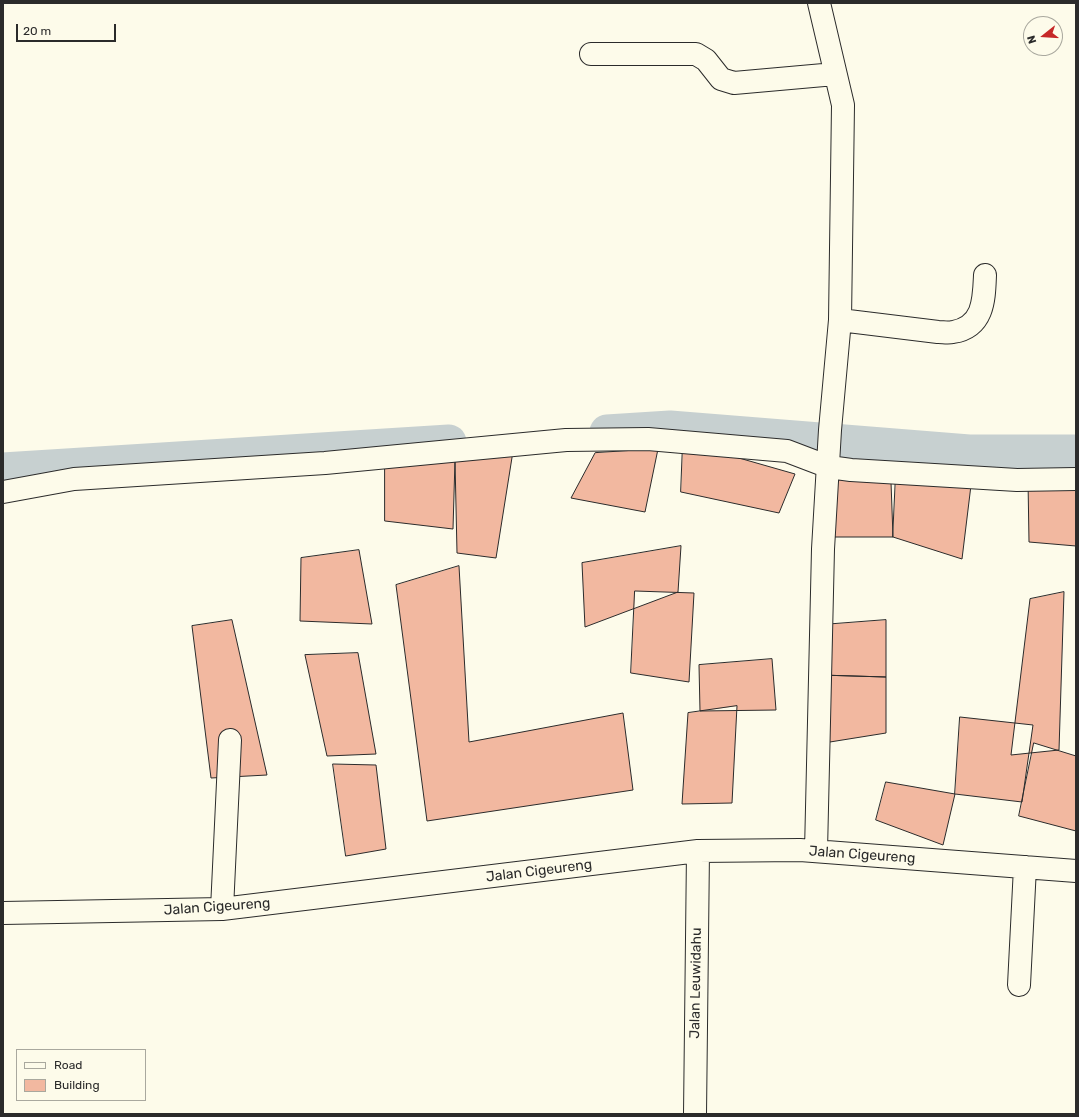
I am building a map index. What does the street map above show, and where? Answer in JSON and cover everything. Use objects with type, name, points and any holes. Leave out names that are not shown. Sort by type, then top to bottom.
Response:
[{"type":"street","points":[[816,851],[823,549],[830,430],[840,320],[843,105],[819,3]]},
{"type":"street","points":[[591,54],[696,54],[706,60],[721,79],[734,83],[836,74]]},
{"type":"street","points":[[840,320],[938,332],[954,332],[967,327],[978,317],[983,305],[986,275]]},
{"type":"street","points":[[3,492],[74,479],[325,463],[566,440],[648,439],[787,451],[851,470],[1017,480],[1076,479]]},
{"type":"street","points":[[222,909],[230,740]]},
{"type":"street","name":"Jalan Cigeureng","points":[[3,913],[222,909],[698,852],[816,851],[1076,871]]},
{"type":"street","name":"Jalan Leuwidahu","points":[[695,1114],[698,852]]},
{"type":"street","points":[[1019,985],[1025,867]]},
{"type":"building","points":[[683,442],[795,474],[779,513],[681,492]]},
{"type":"building","points":[[514,445],[496,558],[457,553],[455,460]]},
{"type":"building","points":[[658,449],[645,512],[571,498],[595,453]]},
{"type":"building","points":[[385,457],[455,460],[453,529],[385,521]]},
{"type":"building","points":[[829,467],[891,482],[893,537],[824,537]]},
{"type":"building","points":[[896,473],[972,477],[962,559],[893,537]]},
{"type":"building","points":[[1076,479],[1076,546],[1029,542],[1028,480]]},
{"type":"building","points":[[681,546],[678,592],[585,627],[582,563]]},
{"type":"building","points":[[359,550],[372,624],[300,621],[301,558]]},
{"type":"building","points":[[459,566],[469,742],[623,713],[633,790],[427,821],[396,585]]},
{"type":"building","points":[[635,591],[694,593],[689,682],[631,673]]},
{"type":"building","points":[[1064,592],[1059,750],[1011,755],[1030,599]]},
{"type":"building","points":[[232,620],[267,775],[211,778],[192,626]]},
{"type":"building","points":[[886,620],[886,677],[820,675],[821,625]]},
{"type":"building","points":[[358,653],[376,754],[327,756],[305,655]]},
{"type":"building","points":[[772,659],[776,710],[700,711],[699,665]]},
{"type":"building","points":[[820,675],[886,677],[886,733],[830,742]]},
{"type":"building","points":[[737,706],[732,803],[682,804],[688,713]]},
{"type":"building","points":[[960,717],[1033,725],[1022,802],[955,794]]},
{"type":"building","points":[[1034,743],[1076,756],[1076,831],[1019,816]]},
{"type":"building","points":[[333,764],[376,765],[386,849],[346,856]]},
{"type":"building","points":[[886,782],[955,794],[943,845],[876,820]]},
{"type":"waterway","points":[[607,432],[670,428],[969,452],[1076,452]]},
{"type":"waterway","points":[[3,470],[449,442]]}]
